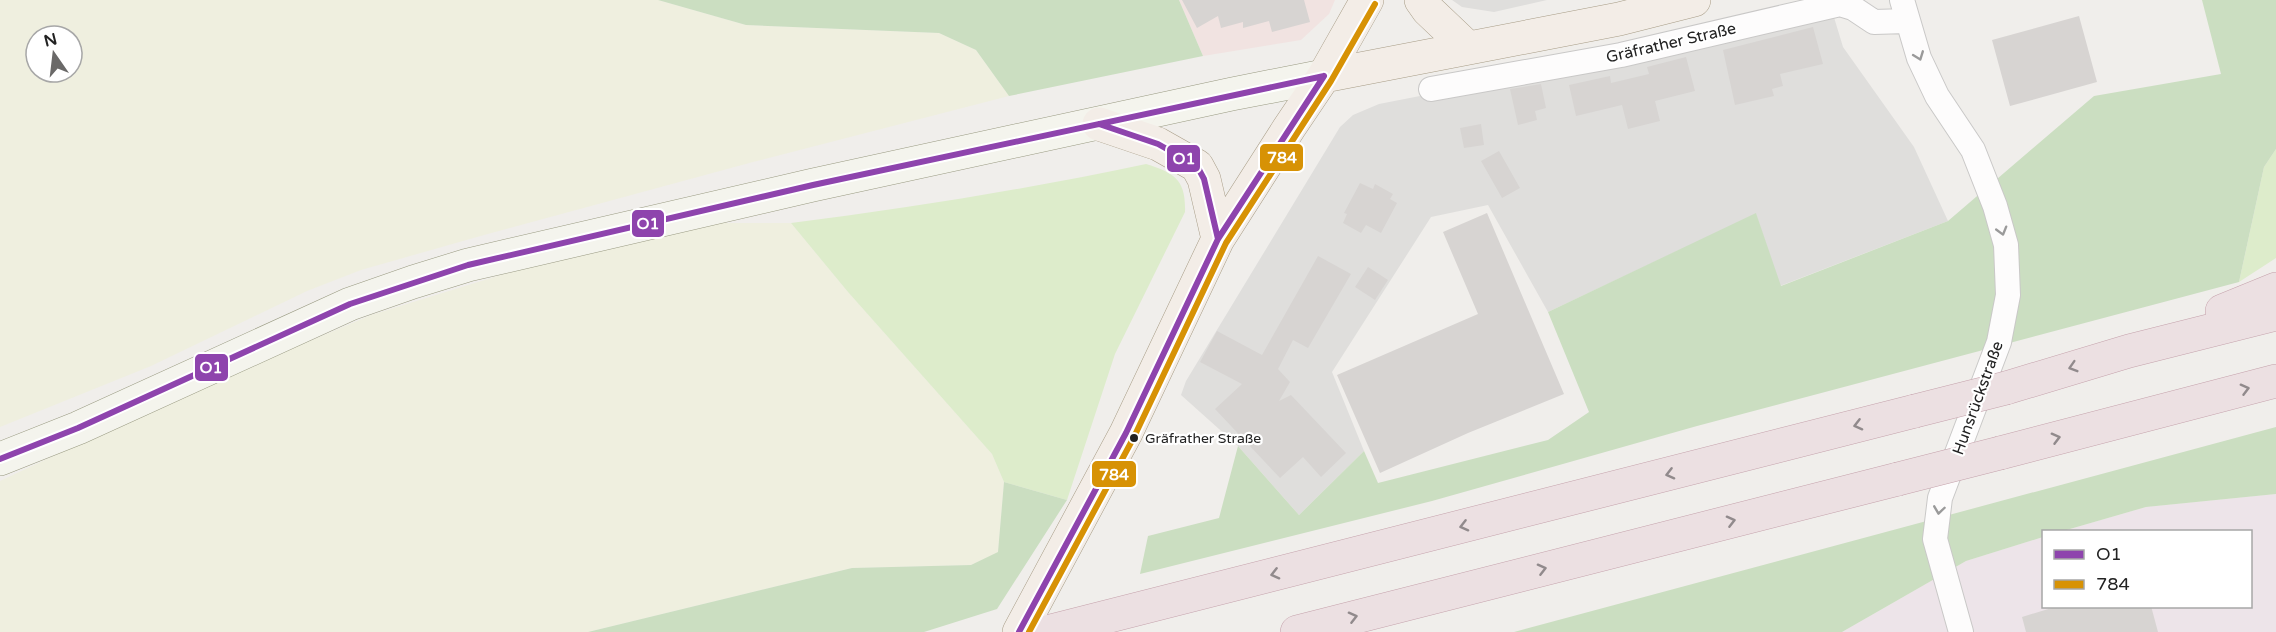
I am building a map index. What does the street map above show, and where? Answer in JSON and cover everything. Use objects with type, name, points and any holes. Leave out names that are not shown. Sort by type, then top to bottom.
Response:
[{"type":"highway","points":[[2129,351],[2276,289]]},
{"type":"highway","points":[[1047,632],[2006,388],[2129,351],[2276,314]]},
{"type":"highway","points":[[1297,632],[2276,381]]},
{"type":"main road","points":[[1019,632],[1126,433],[1218,238],[1324,76],[1367,0]]},
{"type":"main road","points":[[1421,0],[1428,10],[1468,48]]},
{"type":"main road","points":[[0,459],[78,428],[350,304],[468,265],[802,188],[1232,94],[1618,18],[1694,0]]},
{"type":"main road","points":[[1099,124],[1158,144],[1197,166],[1204,179],[1218,238]]},
{"type":"street","name":"Gräfrather Straße","points":[[1431,89],[1620,55],[1840,4],[1853,8],[1874,22],[1905,10]]},
{"type":"street","name":"Hunsrückstraße","points":[[1905,10],[1919,58],[1937,96],[1973,150],[1995,206],[2006,245],[2008,295],[2000,342],[1940,498],[1935,539],[1961,632]]},
{"type":"shaded area","points":[[1179,0],[1335,0],[1329,14],[1301,40],[1203,56]]},
{"type":"shaded area","points":[[1452,0],[1547,0],[1494,12],[1462,7]]},
{"type":"shaded area","points":[[1833,14],[1843,47],[1914,147],[1948,221],[1780,286],[1756,214],[1548,312],[1488,205],[1431,217],[1332,372],[1364,451],[1299,515],[1238,446],[1181,395],[1186,381],[1340,127],[1353,115],[1379,104],[1420,96],[1439,98]]},
{"type":"shaded area","points":[[2276,494],[2276,632],[1842,632],[1966,561],[2042,537],[2042,608],[2252,608],[2252,530],[2066,530],[2146,507]]},
{"type":"green space","points":[[0,0],[658,0],[746,25],[939,33],[976,50],[1009,96],[753,162],[361,270],[307,291],[151,366],[0,427]]},
{"type":"green space","points":[[658,0],[1179,0],[1203,56],[1009,96],[976,50],[939,33],[746,25]]},
{"type":"green space","points":[[2202,0],[2276,0],[2276,149],[2264,167],[2239,282],[1697,426],[1432,501],[1140,574],[1148,536],[1219,518],[1238,446],[1299,515],[1364,451],[1378,483],[1548,440],[1589,412],[1548,312],[1756,213],[1781,286],[1948,221],[2094,96],[2221,74]]},
{"type":"green space","points":[[2276,149],[2276,258],[2239,282],[2264,167]]},
{"type":"green space","points":[[1146,164],[1177,179],[1183,192],[1185,212],[1115,354],[1067,500],[1004,482],[992,454],[848,292],[791,223],[969,197]]},
{"type":"green space","points":[[720,223],[791,223],[848,292],[992,454],[1004,482],[998,553],[971,565],[852,568],[588,632],[0,632],[0,481],[183,395],[371,315],[504,274]]},
{"type":"green space","points":[[2276,427],[2276,494],[2146,507],[2066,530],[2042,530],[2042,537],[1966,561],[1842,632],[1514,632]]},
{"type":"green space","points":[[1004,482],[1067,500],[997,609],[924,632],[588,632],[852,568],[971,565],[998,552]]},
{"type":"building","points":[[1182,0],[1304,0],[1310,22],[1272,32],[1269,21],[1243,28],[1243,22],[1221,28],[1218,16],[1197,28]]},
{"type":"building","points":[[2079,16],[2097,82],[2010,106],[1992,40]]},
{"type":"building","points":[[1813,27],[1823,64],[1780,74],[1783,86],[1772,89],[1774,96],[1735,105],[1723,50]]},
{"type":"building","points":[[1686,57],[1695,91],[1655,101],[1660,121],[1628,129],[1622,105],[1576,116],[1569,85],[1610,76],[1611,83],[1649,74],[1647,67]]},
{"type":"building","points":[[1541,84],[1546,108],[1535,111],[1537,120],[1518,125],[1510,89]]},
{"type":"building","points":[[1481,124],[1484,145],[1464,148],[1460,128]]},
{"type":"building","points":[[1499,151],[1520,188],[1502,198],[1481,161]]},
{"type":"building","points":[[1360,183],[1373,189],[1375,184],[1393,194],[1390,199],[1397,203],[1381,233],[1366,225],[1361,233],[1343,223],[1347,214],[1344,213]]},
{"type":"building","points":[[1487,213],[1564,394],[1468,433],[1380,473],[1337,375],[1478,314],[1443,232]]},
{"type":"building","points":[[1318,256],[1351,274],[1308,348],[1293,340],[1278,369],[1290,382],[1279,401],[1291,395],[1346,453],[1321,477],[1303,457],[1280,478],[1215,409],[1242,384],[1200,362],[1217,331],[1262,355]]},
{"type":"building","points":[[1368,267],[1388,280],[1375,300],[1355,287]]},
{"type":"building","points":[[2051,608],[2152,608],[2158,632],[2026,632],[2022,617]]},
{"type":"transit line","name":"784","points":[[1029,632],[1134,437],[1226,243],[1331,81],[1375,4]]},
{"type":"transit line","name":"O1","points":[[0,459],[78,428],[350,304],[468,265],[813,185],[1324,76]]},
{"type":"transit line","name":"O1","points":[[1019,632],[1126,433],[1218,239],[1324,76]]},
{"type":"transit line","name":"O1","points":[[1099,124],[1158,144],[1197,166],[1204,179],[1218,239]]},
{"type":"place","name":"Gräfrather Straße","points":[[1134,438]]}]
